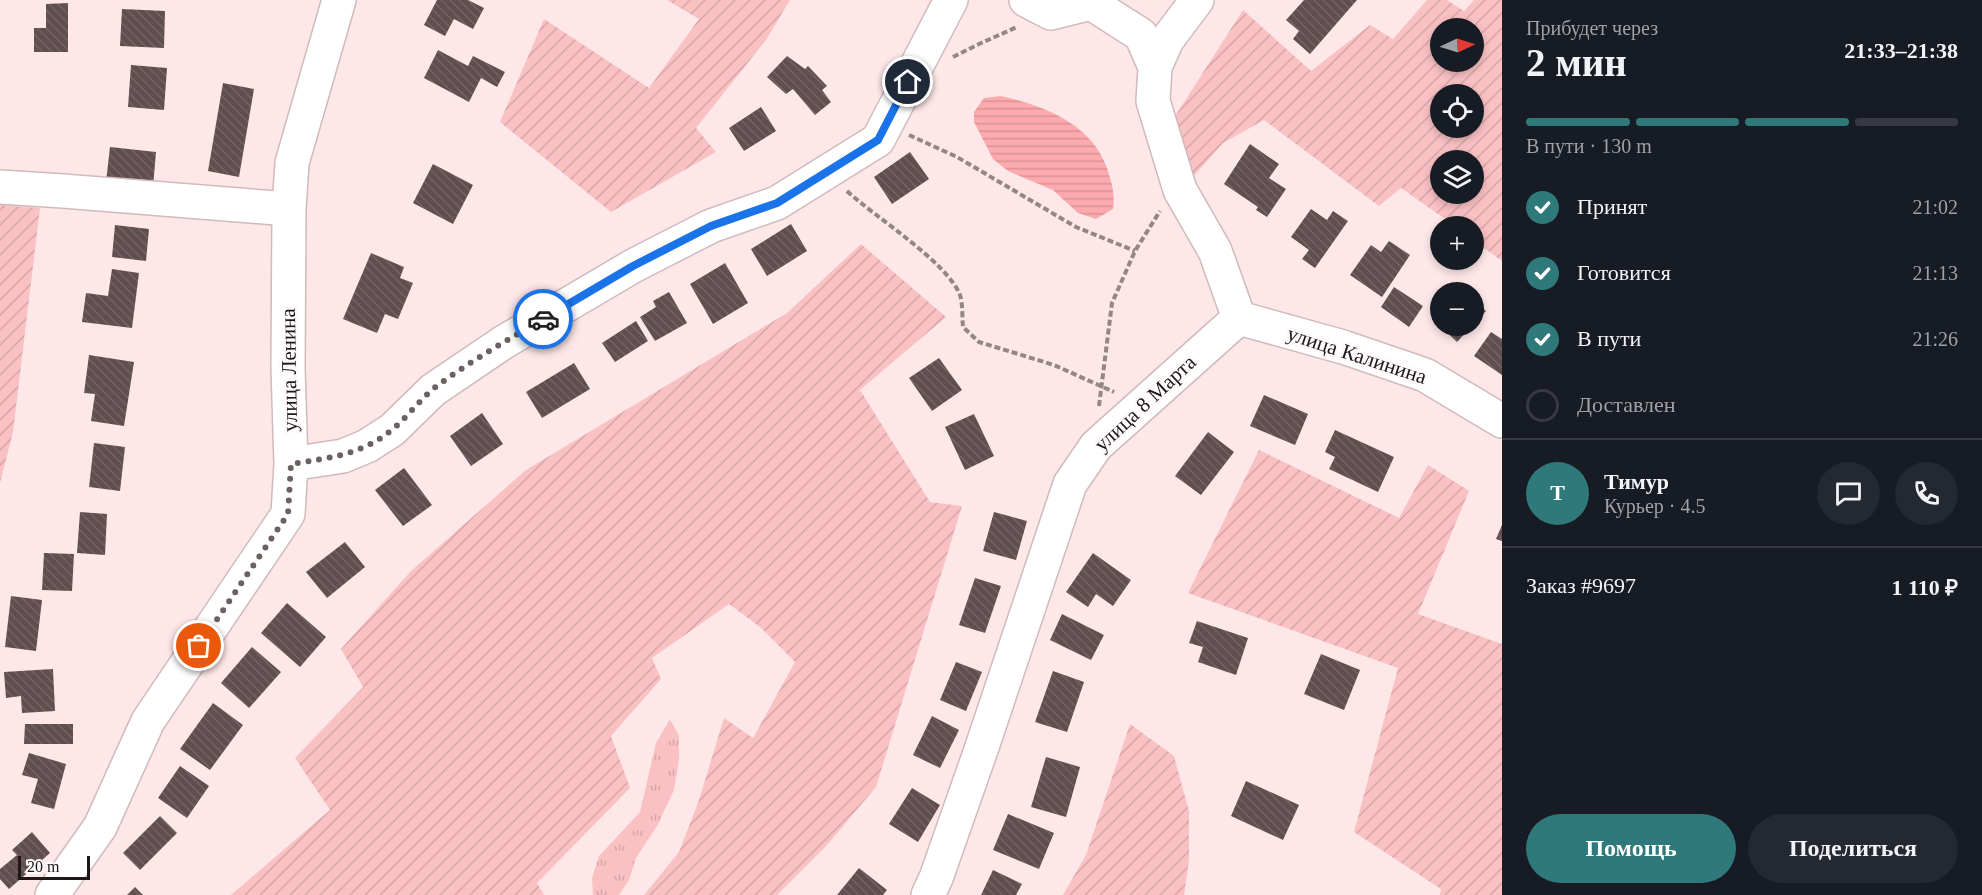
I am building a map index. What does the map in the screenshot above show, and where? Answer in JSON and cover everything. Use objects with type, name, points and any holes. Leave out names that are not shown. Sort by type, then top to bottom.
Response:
[{"type":"street","name":"улица Ленина","points":[[52,895],[100,827],[148,721],[288,514],[291,464],[288,368],[289,209],[292,163],[339,0]]},
{"type":"street","points":[[291,464],[343,456],[367,446],[392,430],[433,390],[504,342],[633,266],[711,226],[777,203],[878,140],[951,0]]},
{"type":"street","points":[[1197,0],[1167,40],[1155,67],[1153,102],[1180,190],[1215,251],[1239,318]]},
{"type":"street","points":[[1038,7],[1094,2],[1141,35],[1155,67]]},
{"type":"street","points":[[0,187],[289,209]]},
{"type":"street","name":"улица 8 Марта","points":[[927,895],[936,878],[982,747],[1070,484],[1096,446],[1239,318]]},
{"type":"street","name":"улица Калинина","points":[[1239,318],[1343,347],[1425,375],[1502,421]]},
{"type":"path","points":[[948,60],[979,44],[1038,7]]},
{"type":"path","points":[[885,124],[957,157],[1076,227],[1135,251]]},
{"type":"path","points":[[827,172],[947,275],[960,295],[963,327],[979,342],[1054,365],[1142,404]]},
{"type":"path","points":[[1096,446],[1100,387],[1112,303],[1135,251],[1161,209],[1180,190]]},
{"type":"green space","points":[[667,0],[790,0],[766,40],[696,128],[716,152],[611,212],[500,122],[544,19],[649,88],[699,19]]},
{"type":"green space","points":[[1427,0],[1447,0],[1464,11],[1474,0],[1502,0],[1502,261],[1484,248],[1484,216],[1441,216],[1401,188],[1379,206],[1264,120],[1223,143],[1192,178],[1172,121],[1243,10],[1311,71],[1370,25],[1393,39]]},
{"type":"green space","points":[[0,205],[40,208],[13,432],[0,483]]},
{"type":"green space","points":[[861,244],[946,317],[860,390],[930,502],[962,506],[876,787],[827,845],[777,895],[644,895],[679,852],[699,800],[724,718],[753,738],[795,662],[760,627],[729,604],[652,658],[661,679],[611,736],[630,788],[537,883],[544,895],[231,895],[330,810],[295,758],[363,687],[341,649],[411,571],[526,470],[787,313]]},
{"type":"green space","points":[[1259,450],[1399,518],[1428,465],[1469,491],[1418,614],[1502,644],[1502,895],[1440,895],[1441,889],[1354,832],[1398,668],[1188,593]]},
{"type":"green space","points":[[670,719],[679,736],[679,759],[674,790],[657,826],[636,858],[629,880],[619,895],[593,895],[592,878],[599,856],[640,812],[656,743]]},
{"type":"green space","points":[[1130,724],[1174,756],[1189,811],[1189,860],[1184,895],[1063,895],[1086,855]]},
{"type":"shaded area","points":[[1001,96],[1049,111],[1078,128],[1090,139],[1100,152],[1107,168],[1112,184],[1113,209],[1096,219],[1078,213],[1053,190],[1008,171],[993,159],[974,122],[974,112],[984,98]]},
{"type":"building","points":[[437,0],[468,0],[484,8],[473,29],[454,19],[445,36],[424,25]]},
{"type":"building","points":[[1304,0],[1357,0],[1310,54],[1293,39],[1299,31],[1286,20]]},
{"type":"building","points":[[68,3],[68,52],[34,52],[34,28],[46,28],[46,4]]},
{"type":"building","points":[[122,9],[165,11],[164,48],[120,46]]},
{"type":"building","points":[[438,50],[468,66],[473,56],[505,72],[497,87],[481,78],[469,102],[424,78]]},
{"type":"building","points":[[787,56],[805,69],[808,66],[827,86],[822,90],[831,102],[815,115],[793,89],[786,94],[767,77]]},
{"type":"building","points":[[131,65],[167,68],[164,110],[128,107]]},
{"type":"building","points":[[223,83],[254,89],[239,177],[208,171]]},
{"type":"building","points":[[761,107],[776,131],[744,151],[729,128]]},
{"type":"building","points":[[1250,144],[1279,164],[1269,178],[1286,189],[1267,217],[1256,210],[1258,207],[1224,184]]},
{"type":"building","points":[[110,147],[156,152],[153,187],[106,182]]},
{"type":"building","points":[[910,152],[929,179],[892,204],[874,177]]},
{"type":"building","points":[[433,164],[473,185],[453,224],[413,203]]},
{"type":"building","points":[[1311,209],[1327,220],[1333,211],[1348,221],[1315,268],[1302,259],[1309,250],[1291,237]]},
{"type":"building","points":[[791,224],[807,251],[767,276],[751,249]]},
{"type":"building","points":[[115,225],[149,229],[146,261],[112,257]]},
{"type":"building","points":[[1389,241],[1410,255],[1382,297],[1350,275],[1371,245],[1381,252]]},
{"type":"building","points":[[371,253],[404,267],[400,278],[413,283],[398,319],[385,314],[377,333],[343,319]]},
{"type":"building","points":[[725,263],[748,303],[713,324],[690,284]]},
{"type":"building","points":[[112,269],[139,273],[132,328],[82,322],[86,293],[108,296]]},
{"type":"building","points":[[1394,287],[1423,306],[1409,327],[1381,307]]},
{"type":"building","points":[[669,292],[687,323],[655,341],[640,317],[656,307],[653,301]]},
{"type":"building","points":[[636,321],[648,341],[615,362],[602,343]]},
{"type":"building","points":[[1491,332],[1502,339],[1502,375],[1474,356]]},
{"type":"building","points":[[1451,336],[1463,336],[1457,342]]},
{"type":"building","points":[[89,355],[134,362],[124,426],[91,421],[95,394],[84,393]]},
{"type":"building","points":[[939,358],[962,390],[932,411],[909,378]]},
{"type":"building","points":[[574,363],[590,389],[542,418],[526,392]]},
{"type":"building","points":[[1264,395],[1308,414],[1295,445],[1250,426]]},
{"type":"building","points":[[482,413],[503,444],[471,466],[450,436]]},
{"type":"building","points":[[974,414],[994,456],[965,470],[945,427]]},
{"type":"building","points":[[1335,430],[1394,457],[1378,492],[1329,469],[1335,457],[1325,452]]},
{"type":"building","points":[[1208,432],[1234,452],[1201,495],[1175,476]]},
{"type":"building","points":[[94,443],[125,447],[120,491],[89,487]]},
{"type":"building","points":[[404,468],[432,505],[403,526],[375,490]]},
{"type":"building","points":[[80,512],[107,514],[105,555],[77,553]]},
{"type":"building","points":[[994,512],[1027,521],[1016,560],[983,551]]},
{"type":"building","points":[[1502,525],[1502,541],[1496,539]]},
{"type":"building","points":[[345,542],[365,567],[327,598],[306,572]]},
{"type":"building","points":[[44,553],[74,554],[72,591],[42,590]]},
{"type":"building","points":[[1093,553],[1131,580],[1113,606],[1096,594],[1088,607],[1066,592]]},
{"type":"building","points":[[975,578],[1001,586],[985,633],[959,625]]},
{"type":"building","points":[[11,596],[42,600],[36,651],[5,647]]},
{"type":"building","points":[[287,603],[326,637],[300,667],[261,633]]},
{"type":"building","points":[[1062,614],[1104,635],[1091,660],[1050,640]]},
{"type":"building","points":[[1197,621],[1248,638],[1236,675],[1198,662],[1203,647],[1189,643]]},
{"type":"building","points":[[252,647],[281,672],[249,708],[221,683]]},
{"type":"building","points":[[1321,654],[1360,670],[1344,710],[1304,694]]},
{"type":"building","points":[[956,662],[982,672],[966,711],[940,700]]},
{"type":"building","points":[[53,669],[55,711],[22,713],[21,696],[6,698],[4,672]]},
{"type":"building","points":[[1053,671],[1084,682],[1067,732],[1035,722]]},
{"type":"building","points":[[213,703],[243,725],[210,770],[180,749]]},
{"type":"building","points":[[932,716],[959,730],[940,768],[913,755]]},
{"type":"building","points":[[25,724],[73,724],[73,744],[24,744]]},
{"type":"building","points":[[29,753],[66,764],[54,809],[31,803],[38,779],[22,775]]},
{"type":"building","points":[[1046,757],[1080,767],[1066,817],[1031,807]]},
{"type":"building","points":[[180,766],[209,786],[187,818],[158,798]]},
{"type":"building","points":[[1246,781],[1299,805],[1283,840],[1231,816]]},
{"type":"building","points":[[912,788],[940,805],[918,842],[889,824]]},
{"type":"building","points":[[1008,814],[1054,833],[1039,869],[993,850]]},
{"type":"building","points":[[160,816],[177,833],[140,870],[123,853]]},
{"type":"building","points":[[32,832],[50,853],[9,889],[0,879],[0,869],[17,855],[12,850]]},
{"type":"building","points":[[859,868],[887,890],[883,895],[837,895]]},
{"type":"building","points":[[993,870],[1022,884],[1016,895],[981,895]]},
{"type":"building","points":[[135,887],[143,895],[127,895]]},
{"type":"way so far","points":[[199,646],[288,514],[291,464],[343,456],[367,446],[392,430],[433,390],[504,342],[543,319]]},
{"type":"route","points":[[543,319],[633,266],[711,226],[777,203],[878,140],[908,82]]}]
